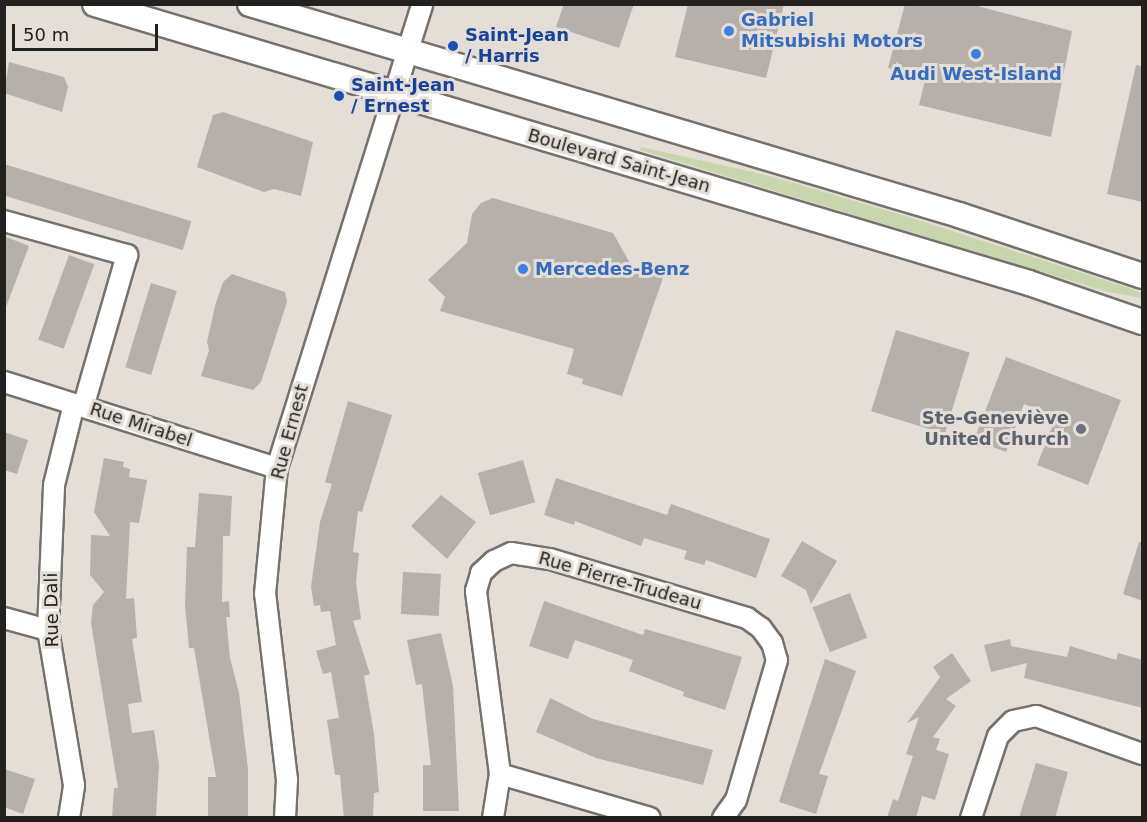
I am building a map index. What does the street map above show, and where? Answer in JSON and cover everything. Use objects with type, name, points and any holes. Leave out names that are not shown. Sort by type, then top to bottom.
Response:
[{"type":"main road","name":"Boulevard Saint-Jean","points":[[95,4],[1007,276],[1143,322]]},
{"type":"main road","points":[[250,4],[969,218],[1143,276]]},
{"type":"street","name":"Rue Ernest","points":[[285,818],[287,780],[265,594],[277,468],[422,4]]},
{"type":"street","name":"Rue Dali","points":[[4,221],[126,255],[54,485],[48,630],[74,785],[69,818]]},
{"type":"street","name":"Rue Mirabel","points":[[4,382],[277,468]]},
{"type":"street","name":"Rue Pierre-Trudeau","points":[[493,818],[500,774],[476,591],[481,573],[494,561],[511,553],[527,554],[747,618],[772,643],[777,660],[736,800],[723,818]]},
{"type":"street","points":[[4,618],[48,630]]},
{"type":"street","points":[[971,818],[998,736],[1013,721],[1036,716],[1143,754]]},
{"type":"street","points":[[500,774],[650,818]]},
{"type":"green space","points":[[641,147],[766,175],[902,215],[1126,287],[1142,293],[1142,298],[1108,292],[640,150]]},
{"type":"building","points":[[564,4],[634,4],[619,48],[556,27]]},
{"type":"building","name":"Gabriel Mitsubishi Motors","points":[[688,4],[784,4],[766,78],[675,57]]},
{"type":"building","points":[[905,4],[970,4],[1072,31],[1051,137],[919,105],[926,76],[888,68]]},
{"type":"building","points":[[9,62],[64,77],[68,87],[62,112],[4,93]]},
{"type":"building","points":[[1136,65],[1143,66],[1143,202],[1107,194]]},
{"type":"building","points":[[223,112],[313,142],[301,196],[274,189],[264,192],[197,167],[213,115]]},
{"type":"building","points":[[4,164],[191,221],[183,250],[4,195]]},
{"type":"building","points":[[493,198],[613,233],[631,265],[664,275],[622,396],[582,384],[583,379],[567,374],[574,349],[440,311],[445,297],[428,280],[467,243],[472,214],[481,203]]},
{"type":"building","points":[[4,236],[29,246],[6,307],[4,307]]},
{"type":"building","points":[[69,255],[94,264],[64,349],[38,340]]},
{"type":"building","points":[[232,274],[285,292],[287,302],[261,382],[253,390],[201,376],[209,350],[207,342],[215,306],[223,282]]},
{"type":"building","points":[[151,283],[177,291],[151,375],[125,367]]},
{"type":"building","points":[[896,330],[970,353],[945,434],[871,411]]},
{"type":"building","name":"Ste-Geneviève United Church","points":[[1006,357],[1121,400],[1088,485],[1037,465],[1056,417],[1024,404],[1006,452],[974,440]]},
{"type":"building","points":[[348,401],[392,415],[362,512],[358,511],[353,552],[359,553],[356,583],[361,619],[353,621],[370,674],[364,676],[374,734],[379,792],[374,793],[373,818],[344,818],[340,775],[335,775],[327,720],[339,718],[331,672],[323,674],[316,651],[336,645],[330,611],[321,612],[320,605],[314,606],[311,587],[320,522],[332,484],[325,482]]},
{"type":"building","points":[[4,432],[28,440],[17,474],[4,470]]},
{"type":"building","points":[[104,458],[124,462],[123,467],[130,469],[129,477],[147,480],[139,523],[130,522],[126,599],[134,598],[137,638],[132,639],[142,702],[128,704],[132,733],[154,730],[159,765],[156,818],[112,818],[114,788],[118,788],[91,623],[93,605],[104,592],[90,575],[91,535],[110,536],[94,512]]},
{"type":"building","points":[[523,460],[535,502],[490,515],[478,473]]},
{"type":"building","points":[[556,478],[667,515],[671,504],[770,539],[756,578],[706,560],[704,565],[684,559],[687,551],[644,538],[641,546],[575,521],[574,525],[544,515]]},
{"type":"building","points":[[199,493],[232,496],[230,536],[223,536],[222,602],[229,601],[230,617],[226,617],[230,658],[239,693],[248,769],[248,817],[208,816],[208,777],[216,777],[194,648],[189,648],[185,605],[187,547],[195,547]]},
{"type":"building","points":[[441,495],[476,522],[447,559],[411,526]]},
{"type":"building","points":[[802,541],[837,561],[811,604],[806,590],[781,576]]},
{"type":"building","points":[[1139,542],[1143,543],[1143,601],[1123,594]]},
{"type":"building","points":[[403,572],[441,574],[439,616],[401,614]]},
{"type":"building","points":[[850,593],[867,638],[830,652],[813,607]]},
{"type":"building","points":[[544,601],[643,635],[645,629],[742,657],[725,710],[683,696],[684,692],[629,671],[633,660],[575,640],[568,659],[529,646]]},
{"type":"building","points":[[441,633],[453,686],[459,811],[423,811],[423,765],[431,765],[422,684],[416,685],[407,640]]},
{"type":"building","points":[[1010,639],[1011,646],[1067,657],[1070,646],[1116,660],[1118,653],[1143,660],[1143,708],[1024,678],[1027,663],[991,672],[984,645]]},
{"type":"building","points":[[952,653],[971,681],[946,699],[956,706],[933,737],[940,739],[936,750],[949,754],[935,800],[922,796],[916,818],[887,818],[893,799],[898,801],[913,756],[906,754],[919,717],[907,723],[940,677],[933,667]]},
{"type":"building","points":[[825,659],[856,671],[819,774],[828,776],[816,814],[779,802]]},
{"type":"building","points":[[550,698],[593,719],[713,750],[703,785],[596,758],[536,732]]},
{"type":"building","points":[[1036,763],[1068,772],[1055,818],[1019,818]]},
{"type":"building","points":[[4,769],[35,779],[23,814],[4,807]]},
{"type":"place","name":"Gabriel Mitsubishi Motors","points":[[729,31]]},
{"type":"place","name":"Saint-Jean / Harris","points":[[453,46]]},
{"type":"place","name":"Audi West-Island","points":[[976,54]]},
{"type":"place","name":"Saint-Jean / Ernest","points":[[339,96]]},
{"type":"place","name":"Mercedes-Benz","points":[[523,269]]},
{"type":"place","name":"Ste-Geneviève United Church","points":[[1081,429]]}]
